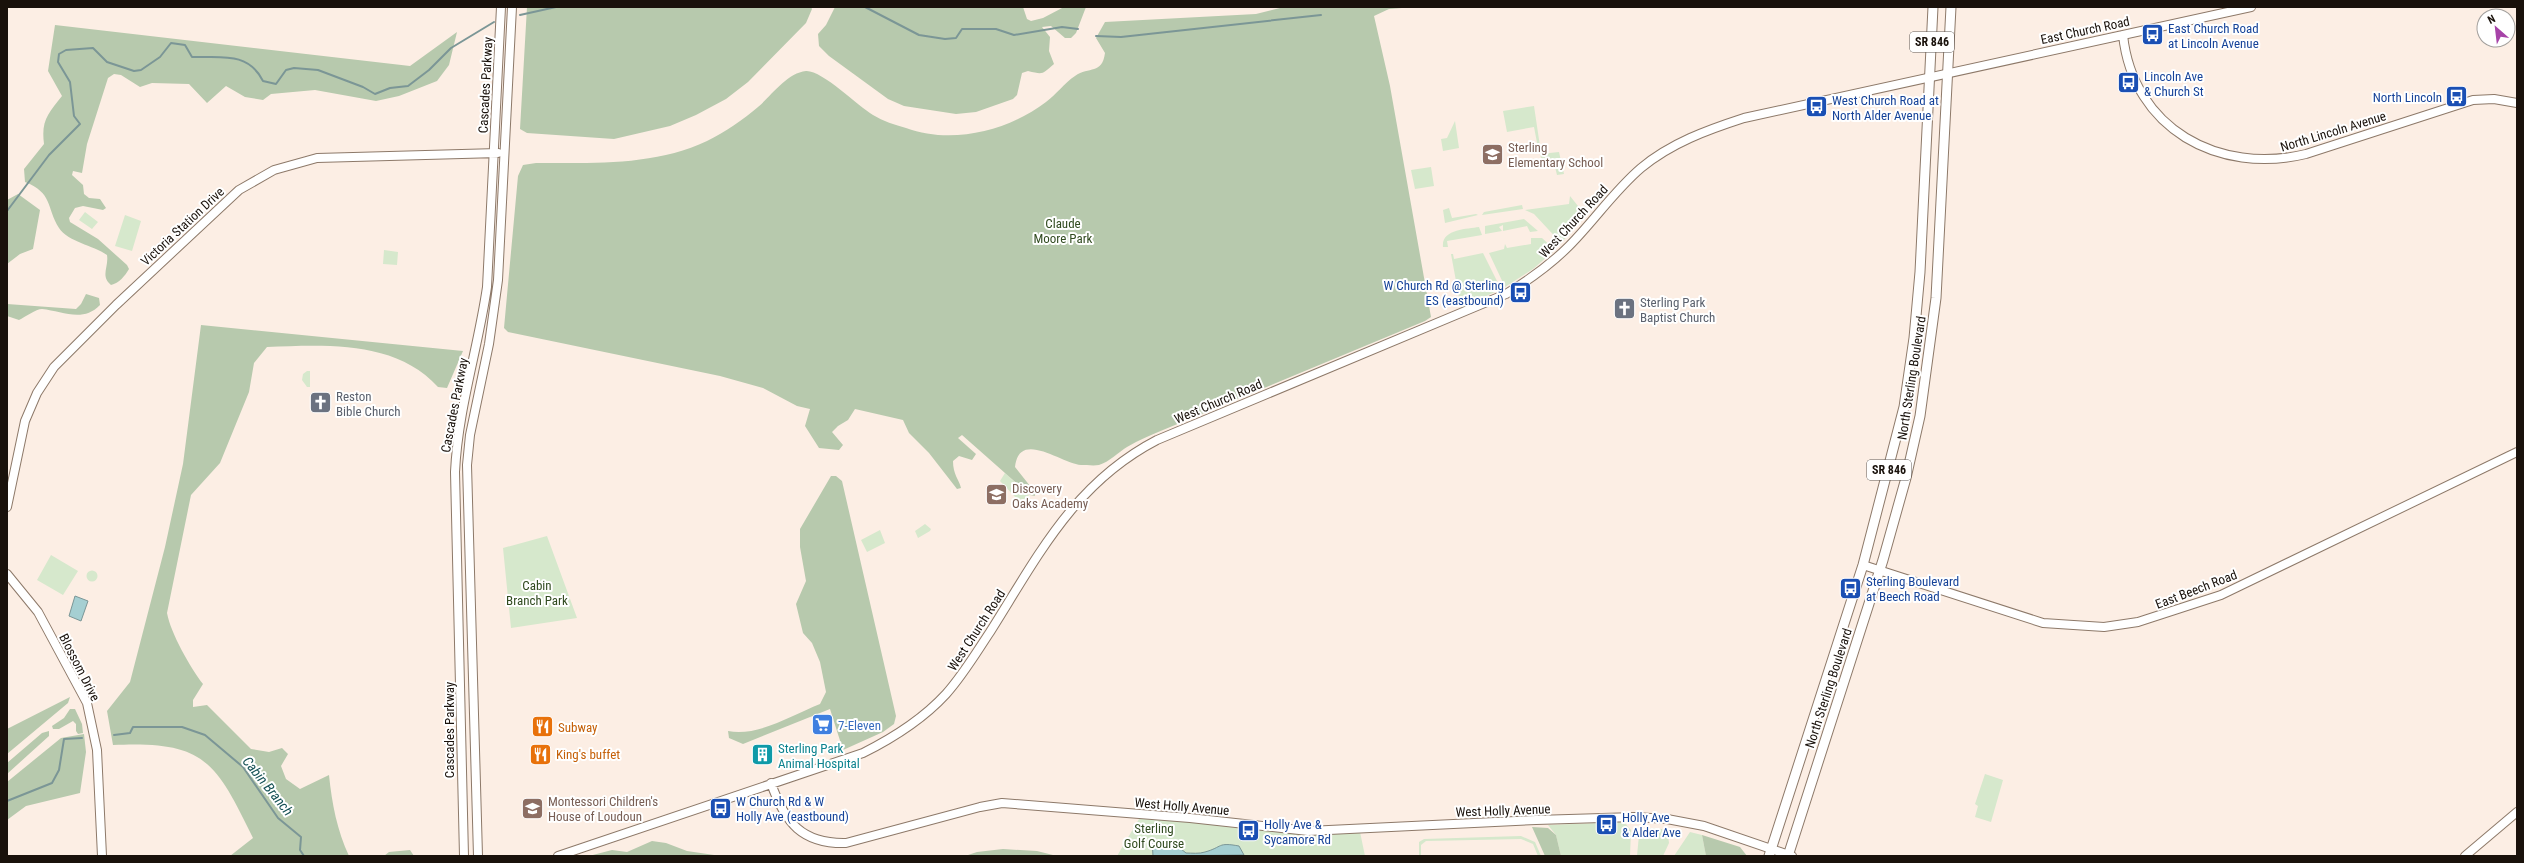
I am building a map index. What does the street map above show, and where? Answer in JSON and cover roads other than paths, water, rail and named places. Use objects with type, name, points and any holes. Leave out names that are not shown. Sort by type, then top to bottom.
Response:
[{"type":"main road","name":"North Sterling Boulevard","points":[[1771,852],[1863,566],[1902,414],[1914,338],[1920,272],[1933,7]]},
{"type":"main road","name":"North Sterling Boulevard","points":[[1789,856],[1879,570],[1906,478],[1929,358],[1936,298],[1951,7]]},
{"type":"street","name":"Cascades Parkway","points":[[464,856],[455,472],[459,432],[482,327],[487,287],[501,7]]},
{"type":"street","name":"Cascades Parkway","points":[[478,856],[467,465],[470,435],[494,311],[505,153],[512,7]]},
{"type":"street","name":"East Church Road","points":[[1947,72],[2251,7]]},
{"type":"street","name":"North Lincoln Avenue","points":[[2123,35],[2125,51],[2132,74],[2158,118],[2180,134],[2209,150],[2236,158],[2282,160],[2306,154],[2473,100],[2494,99],[2517,103]]},
{"type":"street","name":"West Church Road","points":[[558,856],[863,754],[905,729],[932,707],[961,676],[1072,507],[1101,477],[1140,448],[1202,420],[1506,294],[1547,267],[1563,252],[1615,193],[1642,168],[1674,146],[1705,130],[1744,118],[1947,72]]},
{"type":"street","name":"Victoria Station Drive","points":[[7,507],[25,421],[37,393],[54,367],[116,305],[239,190],[274,170],[318,158],[505,153]]},
{"type":"street","name":"East Beech Road","points":[[1863,566],[2043,623],[2104,626],[2138,622],[2221,594],[2517,452]]},
{"type":"street","name":"Blossom Drive","points":[[7,574],[38,612],[87,703],[97,750],[102,856]]},
{"type":"street","name":"West Holly Avenue","points":[[771,784],[778,804],[792,825],[810,838],[829,843],[846,843],[980,807],[1002,804],[1190,818],[1308,831],[1406,825],[1652,818],[1704,826],[1771,852],[1789,856]]},
{"type":"street","points":[[2465,856],[2517,812]]},
{"type":"street","name":"West Church Road","points":[[562,856],[571,852]]},
{"type":"water","points":[[75,596],[88,601],[81,621],[69,616]]},
{"type":"water","points":[[1152,840],[1175,844],[1186,853],[1203,853],[1223,845],[1239,846],[1244,855],[1153,856]]},
{"type":"waterway","points":[[520,15],[556,7]]},
{"type":"waterway","points":[[865,7],[919,35],[945,39],[956,38],[962,29],[996,29],[1014,35],[1062,27],[1078,29]]},
{"type":"waterway","points":[[1096,36],[1121,37],[1321,15]]},
{"type":"waterway","points":[[7,211],[49,155],[80,124],[74,116],[70,82],[58,62],[59,54],[66,50],[93,48],[107,62],[134,71],[141,70],[160,57],[171,43],[185,45],[192,57],[223,57],[241,60],[257,71],[263,81],[276,84],[286,70],[294,68],[318,70],[363,87],[375,94],[390,88],[408,86],[429,70],[451,48],[494,22]]},
{"type":"waterway","name":"Cabin Branch","points":[[114,735],[130,733],[133,727],[182,727],[205,735],[243,767],[278,818],[301,837],[300,850],[304,856]]},
{"type":"waterway","name":"Cabin Branch","points":[[7,801],[52,783],[59,770],[64,739],[82,738]]},
{"type":"place","name":"East Church Road at Lincoln Avenue","points":[[2152,35]]},
{"type":"place","name":"Lincoln Ave & Church St","points":[[2129,83]]},
{"type":"place","name":"North Lincoln","points":[[2457,97]]},
{"type":"place","name":"West Church Road at North Alder Avenue","points":[[1817,107]]},
{"type":"place","name":"Sterling Elementary School","points":[[1493,154]]},
{"type":"place","name":"W Church Rd @ Sterling ES (eastbound)","points":[[1520,292]]},
{"type":"place","name":"Sterling Park Baptist Church","points":[[1625,309]]},
{"type":"place","name":"Reston Bible Church","points":[[321,403]]},
{"type":"place","name":"Discovery Oaks Academy","points":[[996,495]]},
{"type":"place","name":"Sterling Boulevard at Beech Road","points":[[1851,588]]},
{"type":"place","name":"7-Eleven","points":[[823,725]]},
{"type":"place","name":"Subway","points":[[542,727]]},
{"type":"place","name":"King's buffet","points":[[541,754]]},
{"type":"place","name":"Sterling Park Animal Hospital","points":[[762,755]]},
{"type":"place","name":"Montessori Children's House of Loudoun","points":[[533,808]]},
{"type":"place","name":"W Church Rd & W Holly Ave (eastbound)","points":[[721,808]]},
{"type":"place","name":"Holly Ave & Alder Ave","points":[[1606,824]]},
{"type":"place","name":"Holly Ave & Sycamore Rd","points":[[1249,831]]},
{"type":"park label","name":"Claude Moore Park","points":[[1063,230]]},
{"type":"park label","name":"Cabin Branch Park","points":[[537,592]]},
{"type":"park label","name":"Sterling Golf Course","points":[[1154,836]]}]
